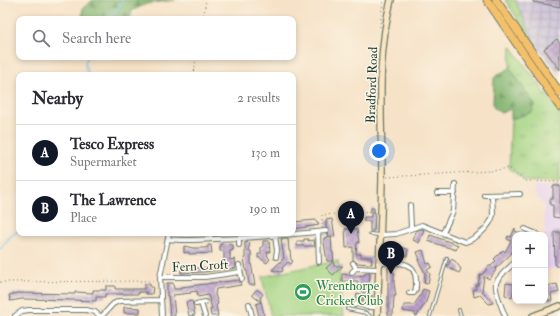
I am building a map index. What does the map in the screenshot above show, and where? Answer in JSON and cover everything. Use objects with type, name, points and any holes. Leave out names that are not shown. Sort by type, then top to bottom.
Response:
[{"type":"highway","points":[[487,0],[560,107]]},
{"type":"highway","points":[[496,0],[560,93]]},
{"type":"street","name":"Bradford Road","points":[[376,316],[382,178],[380,77],[386,25],[391,0]]},
{"type":"street","points":[[443,233],[453,211],[456,184]]},
{"type":"street","points":[[437,193],[455,193]]},
{"type":"street","points":[[484,195],[520,194]]},
{"type":"street","points":[[380,235],[403,233],[411,228],[422,225],[465,242],[470,241],[491,220],[492,195]]},
{"type":"street","points":[[410,205],[411,228]]},
{"type":"street","points":[[525,229],[529,232]]},
{"type":"street","points":[[296,234],[326,231]]},
{"type":"street","points":[[320,232],[320,262]]},
{"type":"street","points":[[162,316],[160,279],[168,236]]},
{"type":"street","points":[[168,239],[179,241],[275,236],[279,251],[276,257]]},
{"type":"street","points":[[239,238],[239,245]]},
{"type":"street","points":[[353,263],[356,268]]},
{"type":"street","points":[[352,272],[356,268],[406,264],[412,268],[416,275],[416,289],[414,293],[409,293]]},
{"type":"street","name":"Fern Croft","points":[[239,265],[242,279]]},
{"type":"street","points":[[505,316],[496,289],[496,284],[498,279],[512,265]]},
{"type":"street","name":"Fern Croft","points":[[160,279],[205,277],[240,272]]},
{"type":"street","points":[[359,296],[357,304],[367,307],[377,307]]},
{"type":"street","points":[[15,316],[22,311],[29,310],[86,310],[96,312],[101,316],[112,304],[119,301],[161,300]]},
{"type":"street","points":[[196,304],[203,302],[205,316]]},
{"type":"street","points":[[249,304],[252,316]]},
{"type":"street","points":[[533,316],[543,314],[560,306]]},
{"type":"lane","points":[[370,234],[380,235]]},
{"type":"lane","points":[[430,316],[447,258]]},
{"type":"lane","points":[[347,309],[366,313],[370,316]]},
{"type":"lane","points":[[458,310],[460,316]]},
{"type":"path","points":[[203,16],[206,0]]},
{"type":"path","points":[[194,72],[196,60]]},
{"type":"path","points":[[382,178],[491,171],[509,168],[525,181],[560,182]]},
{"type":"path","points":[[320,232],[322,215],[381,210]]},
{"type":"path","points":[[0,282],[160,279]]},
{"type":"shaded area","points":[[515,0],[560,0],[560,75],[536,46]]},
{"type":"shaded area","points":[[533,186],[560,187],[560,268],[548,270],[548,232],[544,232],[544,205],[535,195]]},
{"type":"green space","points":[[93,0],[175,0],[146,4],[132,11],[131,16],[82,16],[83,8]]},
{"type":"green space","points":[[505,0],[515,0],[536,46]]},
{"type":"green space","points":[[511,46],[560,113],[560,182],[525,181],[509,168],[511,119],[532,112],[535,105],[510,68]]},
{"type":"green space","points":[[510,68],[535,105],[532,112],[511,119],[511,109],[501,113],[494,108],[493,104],[494,78]]},
{"type":"green space","name":"Wrenthorpe Cricket Club","points":[[338,261],[344,316],[271,316],[262,277]]},
{"type":"building","points":[[533,0],[560,0],[560,7],[533,2]]},
{"type":"building","points":[[557,39],[560,43],[560,70],[544,49]]},
{"type":"building","points":[[553,186],[560,186],[560,218],[553,217],[553,205],[550,205],[550,199],[553,199]]},
{"type":"building","points":[[371,208],[374,208],[375,212],[374,231],[370,231],[370,221],[364,221],[364,217],[371,217]]},
{"type":"building","points":[[332,219],[335,237],[328,237],[329,230],[326,228],[326,220]]},
{"type":"building","points":[[316,220],[319,225],[296,229],[296,222]]},
{"type":"building","points":[[345,229],[357,229],[359,243],[357,243],[356,254],[361,254],[361,257],[371,257],[372,264],[357,263],[353,260],[353,247],[346,248]]},
{"type":"building","points":[[421,229],[424,230],[419,243],[413,240],[416,231]]},
{"type":"building","points":[[554,232],[560,232],[560,266],[555,266]]},
{"type":"building","points":[[430,235],[458,245],[456,250],[428,241]]},
{"type":"building","points":[[512,235],[511,254],[495,269],[496,270],[489,279],[484,276],[482,291],[493,303],[489,304],[480,295],[474,297],[473,290],[476,289],[476,285],[478,285],[480,274],[482,275],[489,266],[496,261],[494,259],[503,250],[505,252],[511,241],[507,239],[508,236],[511,237]]},
{"type":"building","points":[[331,237],[334,261],[327,261],[324,238]]},
{"type":"building","points":[[281,239],[288,239],[291,260],[293,261],[291,264],[288,262],[282,268],[283,271],[280,272],[272,270],[284,258]]},
{"type":"building","points":[[304,239],[308,239],[308,241],[314,240],[315,246],[297,246],[297,241],[304,241]]},
{"type":"building","points":[[263,241],[269,241],[270,252],[267,252],[270,259],[267,263],[258,258],[258,254],[261,254]]},
{"type":"building","points":[[245,242],[250,243],[248,251],[251,251],[251,263],[255,285],[249,285],[244,258]]},
{"type":"building","points":[[220,244],[233,245],[233,250],[230,251],[230,260],[235,259],[236,268],[181,273],[181,268],[206,268],[224,264],[224,251],[220,251]]},
{"type":"building","points":[[208,245],[211,245],[212,253],[184,253],[184,246],[204,248],[208,247]]},
{"type":"building","points":[[394,246],[408,249],[407,256],[403,256],[404,253],[397,252],[396,254],[393,254]]},
{"type":"building","points":[[423,250],[427,264],[430,263],[432,267],[427,270],[430,274],[428,284],[424,283],[425,273],[418,260],[420,260],[417,252]]},
{"type":"building","points":[[451,259],[455,261],[461,269],[459,273],[447,267]]},
{"type":"building","name":"Wrenthorpe Cricket Club","points":[[334,261],[334,266],[343,266],[333,275],[326,268]]},
{"type":"building","points":[[388,267],[391,267],[391,272],[394,272],[396,296],[394,296],[393,315],[388,315]]},
{"type":"building","points":[[365,273],[370,273],[368,295],[372,295],[372,302],[363,301],[363,291],[357,290],[358,281],[342,281],[342,274],[356,276],[365,275]]},
{"type":"building","points":[[239,280],[241,285],[216,289],[215,294],[218,304],[216,305],[218,316],[211,316],[210,309],[212,309],[208,295],[198,297],[197,291],[173,295],[175,316],[170,316],[167,283],[173,283],[174,289],[181,289],[181,287]]},
{"type":"building","points":[[506,283],[512,284],[512,298],[505,295]]},
{"type":"building","points":[[145,284],[150,284],[150,287],[153,287],[152,294],[139,292],[139,294],[105,294],[105,297],[96,297],[96,301],[22,299],[10,301],[9,295],[18,293],[93,293],[93,290],[106,290],[106,286],[115,286],[115,289],[144,289]]},
{"type":"building","points":[[557,284],[559,292],[551,294],[552,301],[548,301],[548,286]]},
{"type":"building","points":[[423,289],[429,291],[426,302],[417,316],[415,316],[415,313],[403,311],[404,305],[414,305]]},
{"type":"building","points":[[256,290],[263,294],[260,298],[261,302],[252,295]]},
{"type":"building","points":[[192,301],[195,315],[189,316],[186,302]]},
{"type":"building","points":[[261,302],[264,314],[263,316],[259,316],[256,304]]},
{"type":"building","points":[[124,307],[140,308],[140,313],[124,313]]},
{"type":"waterway","points":[[111,16],[122,0]]},
{"type":"waterway","points":[[86,60],[85,64],[87,72]]},
{"type":"waterway","points":[[0,249],[16,232]]},
{"type":"place","name":"Tesco Express","points":[[351,234]]},
{"type":"place","name":"The Lawrence","points":[[391,274]]},
{"type":"place","name":"Wrenthorpe Cricket Club","points":[[303,292]]}]
